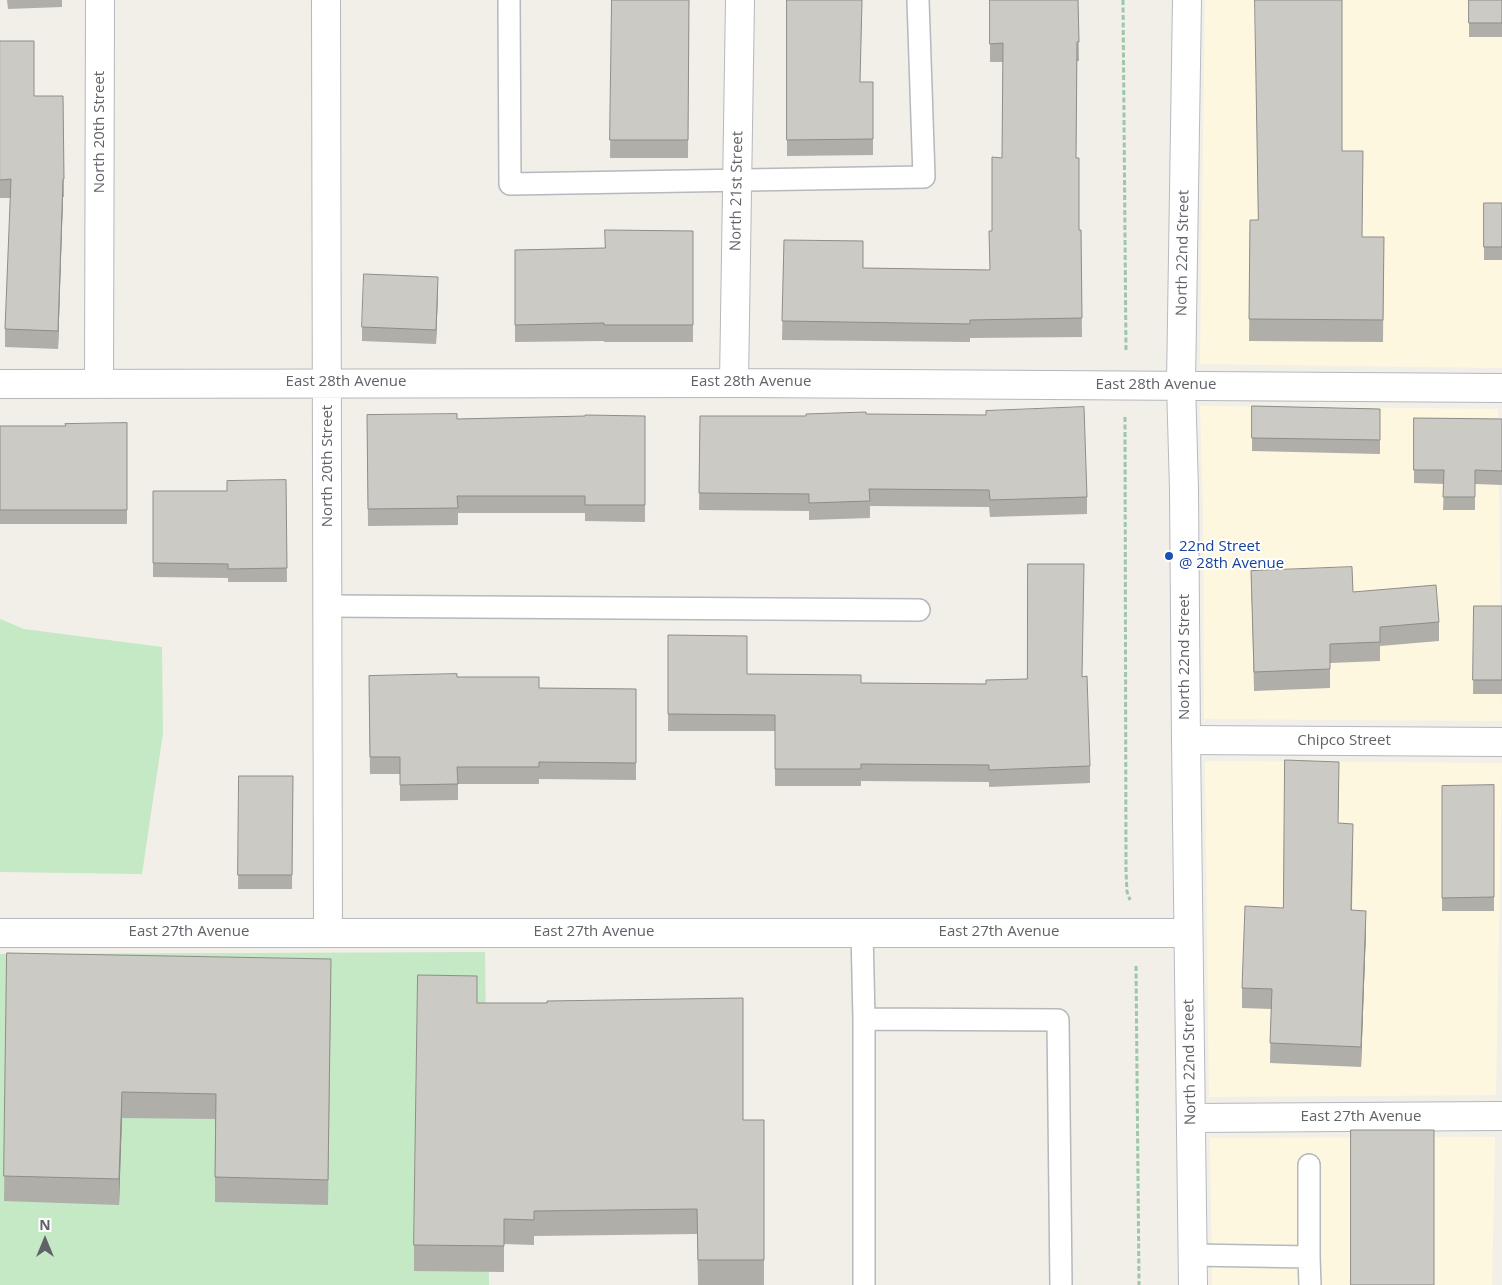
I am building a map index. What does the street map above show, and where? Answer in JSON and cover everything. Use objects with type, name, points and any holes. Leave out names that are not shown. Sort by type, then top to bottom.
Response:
[{"type":"street","name":"North 20th Street","points":[[99,384],[100,0]]},
{"type":"street","name":"North 20th Street","points":[[326,0],[328,932]]},
{"type":"street","name":"North 21st Street","points":[[734,382],[740,0]]},
{"type":"street","name":"North 22nd Street","points":[[1187,0],[1181,384],[1184,489],[1193,1285]]},
{"type":"street","name":"East 28th Avenue","points":[[0,384],[734,382],[1502,388]]},
{"type":"street","name":"Chipco Street","points":[[1186,740],[1502,742]]},
{"type":"street","name":"East 27th Avenue","points":[[0,933],[1188,933]]},
{"type":"street","name":"East 27th Avenue","points":[[1191,1118],[1502,1116]]},
{"type":"lane","points":[[509,0],[510,184],[924,177],[918,0]]},
{"type":"lane","points":[[328,606],[920,610]]},
{"type":"lane","points":[[862,932],[864,1019],[864,1285]]},
{"type":"lane","points":[[864,1019],[1058,1020],[1061,1285]]},
{"type":"lane","points":[[1310,1165],[1310,1285]]},
{"type":"lane","points":[[1193,1255],[1310,1257]]},
{"type":"path","points":[[1123,0],[1126,352]]},
{"type":"path","points":[[1125,414],[1126,871],[1128,892],[1134,908]]},
{"type":"path","points":[[1136,963],[1139,1285]]},
{"type":"shaded area","points":[[1205,0],[1502,0],[1502,368],[1200,364]]},
{"type":"shaded area","points":[[1200,406],[1498,409],[1502,721],[1204,719],[1203,509]]},
{"type":"shaded area","points":[[1205,761],[1502,763],[1496,1095],[1209,1097]]},
{"type":"shaded area","points":[[1495,1137],[1492,1285],[1212,1285],[1210,1138]]},
{"type":"green space","points":[[0,619],[24,629],[162,647],[163,733],[142,874],[0,872]]},
{"type":"green space","points":[[485,952],[489,1285],[0,1285],[0,954]]},
{"type":"building","points":[[612,0],[689,0],[688,140],[610,140]]},
{"type":"building","points":[[787,0],[862,0],[860,82],[873,82],[873,139],[787,140]]},
{"type":"building","points":[[990,0],[1078,0],[1079,42],[1077,42],[1076,158],[1079,158],[1082,318],[970,320],[970,324],[782,321],[784,240],[863,241],[863,268],[990,270],[989,231],[992,231],[992,157],[1002,158],[1003,43],[990,44]]},
{"type":"building","points":[[1255,0],[1342,0],[1342,151],[1363,151],[1362,237],[1384,237],[1383,320],[1249,319],[1250,220],[1258,220]]},
{"type":"building","points":[[1469,0],[1502,0],[1502,23],[1469,23]]},
{"type":"building","points":[[0,41],[34,41],[34,96],[63,96],[64,179],[58,331],[5,329],[11,179],[0,180]]},
{"type":"building","points":[[1484,203],[1502,203],[1502,247],[1484,247]]},
{"type":"building","points":[[605,230],[693,231],[693,325],[604,325],[604,323],[515,325],[515,250],[605,248]]},
{"type":"building","points":[[364,274],[438,277],[436,330],[362,327]]},
{"type":"building","points":[[1252,406],[1380,409],[1380,440],[1252,438]]},
{"type":"building","points":[[1084,407],[1087,497],[990,500],[989,490],[869,489],[870,501],[809,503],[809,494],[699,493],[700,416],[806,416],[806,414],[866,412],[866,414],[986,415],[986,411]]},
{"type":"building","points":[[457,414],[457,419],[585,415],[645,416],[645,505],[585,505],[585,496],[457,496],[458,508],[368,509],[367,415]]},
{"type":"building","points":[[1414,418],[1502,419],[1502,471],[1475,470],[1475,497],[1443,497],[1444,470],[1414,470]]},
{"type":"building","points":[[127,423],[127,510],[0,510],[0,426],[66,426],[65,424]]},
{"type":"building","points":[[286,480],[287,568],[228,569],[228,564],[153,563],[153,491],[227,491],[227,481]]},
{"type":"building","points":[[1028,564],[1084,564],[1082,677],[1087,676],[1090,766],[989,770],[989,765],[861,764],[861,769],[775,769],[775,715],[668,714],[668,635],[747,636],[747,674],[861,675],[861,683],[986,684],[986,680],[1027,679]]},
{"type":"building","points":[[1352,567],[1353,592],[1436,585],[1439,622],[1380,627],[1380,642],[1330,644],[1330,669],[1254,672],[1251,571]]},
{"type":"building","points":[[1474,606],[1502,606],[1502,680],[1473,680]]},
{"type":"building","points":[[457,674],[457,677],[539,677],[539,688],[636,689],[636,763],[539,762],[539,767],[457,767],[458,784],[400,785],[400,757],[370,757],[369,676]]},
{"type":"building","points":[[1285,760],[1339,762],[1338,823],[1353,824],[1351,910],[1366,911],[1361,1047],[1270,1043],[1272,989],[1242,988],[1245,906],[1283,908]]},
{"type":"building","points":[[239,776],[293,776],[292,875],[238,875]]},
{"type":"building","points":[[1494,785],[1494,897],[1442,898],[1442,786]]},
{"type":"building","points":[[7,953],[331,959],[328,1180],[215,1177],[216,1094],[122,1092],[119,1179],[4,1176]]},
{"type":"building","points":[[418,975],[477,976],[477,1003],[743,998],[743,1120],[764,1120],[764,1260],[698,1260],[697,1209],[534,1211],[534,1220],[504,1219],[504,1246],[414,1245]]},
{"type":"building","points":[[1351,1130],[1434,1130],[1434,1285],[1351,1285]]},
{"type":"place","name":"22nd Street @ 28th Avenue","points":[[1169,556]]}]
